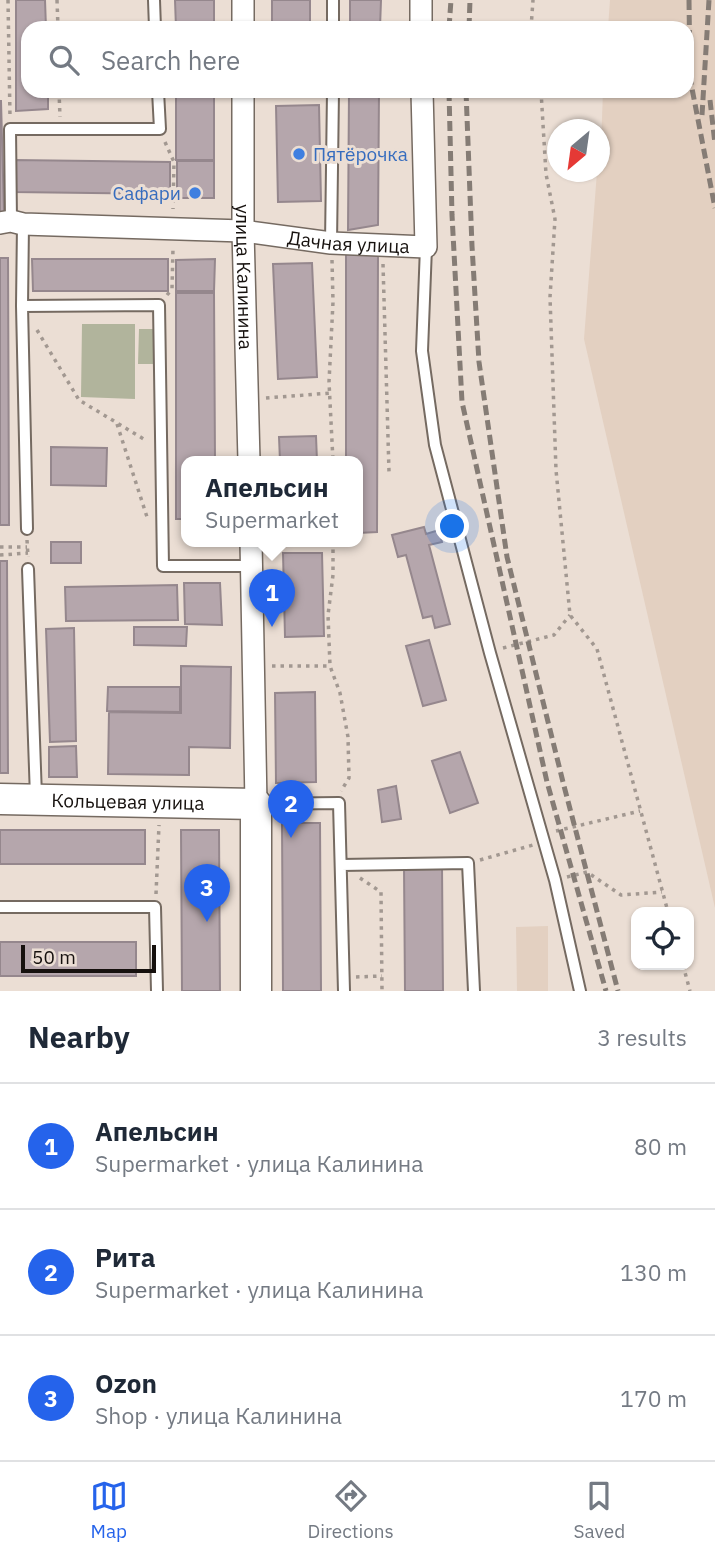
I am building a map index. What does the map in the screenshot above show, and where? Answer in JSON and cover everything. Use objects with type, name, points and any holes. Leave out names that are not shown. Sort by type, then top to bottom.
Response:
[{"type":"street","points":[[243,0],[243,21]]},
{"type":"street","points":[[421,0],[421,21]]},
{"type":"street","name":"улица Калинина","points":[[243,98],[243,231],[249,456]]},
{"type":"street","name":"Дачная улица","points":[[11,223],[243,231],[331,243],[426,247],[422,98]]},
{"type":"street","points":[[251,547],[256,991]]},
{"type":"street","name":"Кольцевая улица","points":[[0,799],[256,804]]},
{"type":"lane","points":[[154,0],[155,21]]},
{"type":"lane","points":[[333,0],[333,21]]},
{"type":"lane","points":[[27,529],[22,306],[11,223],[10,129],[160,129],[158,98]]},
{"type":"lane","points":[[331,243],[332,98]]},
{"type":"lane","points":[[426,247],[422,351],[435,445],[541,839],[555,880],[580,991]]},
{"type":"lane","points":[[22,306],[159,305],[163,566],[252,566]]},
{"type":"lane","points":[[28,569],[36,800]]},
{"type":"lane","points":[[256,804],[339,803],[344,991]]},
{"type":"lane","points":[[341,865],[468,863],[474,991]]},
{"type":"lane","points":[[0,907],[155,907],[157,991]]},
{"type":"path","points":[[9,0],[10,129]]},
{"type":"path","points":[[57,0],[58,21]]},
{"type":"path","points":[[532,21],[533,0]]},
{"type":"path","points":[[59,98],[60,129]]},
{"type":"path","points":[[541,98],[546,174],[555,219],[550,297],[555,457],[569,615],[597,649],[666,907]]},
{"type":"path","points":[[160,129],[174,162],[174,198]]},
{"type":"path","points":[[331,243],[333,456]]},
{"type":"path","points":[[383,244],[388,472]]},
{"type":"path","points":[[159,305],[172,289],[173,257]]},
{"type":"path","points":[[22,306],[79,400],[161,449]]},
{"type":"path","points":[[247,400],[331,393]]},
{"type":"path","points":[[116,422],[150,527]]},
{"type":"path","points":[[27,529],[28,569]]},
{"type":"path","points":[[0,547],[27,547]]},
{"type":"path","points":[[331,803],[349,778],[348,737],[340,693],[330,666],[328,615],[333,547]]},
{"type":"path","points":[[0,555],[28,553]]},
{"type":"path","points":[[490,653],[554,635],[569,615]]},
{"type":"path","points":[[254,666],[330,666]]},
{"type":"path","points":[[155,907],[160,803]]},
{"type":"path","points":[[468,863],[640,811]]},
{"type":"path","points":[[555,880],[587,872],[621,895],[662,892]]},
{"type":"path","points":[[381,892],[382,991]]},
{"type":"path","points":[[684,970],[690,991]]},
{"type":"path","points":[[344,978],[382,976]]},
{"type":"shaded area","points":[[610,0],[715,0],[715,908],[584,339],[596,182],[610,182],[610,119],[602,119],[603,98],[694,98],[694,21],[608,21]]},
{"type":"shaded area","points":[[548,926],[548,991],[517,991],[516,927]]},
{"type":"green space","points":[[82,324],[135,324],[135,399],[81,397]]},
{"type":"green space","points":[[139,329],[156,329],[155,364],[138,364]]},
{"type":"building","points":[[16,0],[45,0],[46,21],[21,21],[21,98],[48,98],[48,109],[16,111]]},
{"type":"building","points":[[175,0],[214,0],[214,21],[176,21]]},
{"type":"building","points":[[272,0],[310,0],[310,21],[272,21]]},
{"type":"building","points":[[350,0],[381,0],[380,21],[350,21]]},
{"type":"building","points":[[176,98],[214,98],[214,160],[176,160]]},
{"type":"building","points":[[349,98],[379,98],[378,225],[348,230]]},
{"type":"building","points":[[1,101],[4,212],[0,212]]},
{"type":"building","name":"Пятёрочка","points":[[319,105],[321,201],[278,202],[276,106]]},
{"type":"building","points":[[14,160],[170,162],[170,194],[13,192]]},
{"type":"building","points":[[177,161],[214,161],[214,198],[177,198]]},
{"type":"building","points":[[346,253],[378,254],[377,532],[363,533],[363,456],[346,456]]},
{"type":"building","points":[[0,258],[8,258],[9,525],[0,525]]},
{"type":"building","points":[[32,259],[168,259],[168,291],[33,291]]},
{"type":"building","points":[[215,259],[214,291],[176,291],[176,260]]},
{"type":"building","points":[[312,263],[317,377],[278,379],[273,264]]},
{"type":"building","points":[[176,293],[214,293],[215,456],[181,456],[181,519],[176,519]]},
{"type":"building","points":[[316,436],[317,456],[280,456],[279,437]]},
{"type":"building","points":[[51,447],[107,448],[106,486],[51,485]]},
{"type":"building","points":[[424,527],[426,534],[439,530],[442,542],[429,545],[450,624],[435,628],[432,616],[423,618],[406,555],[398,557],[392,535]]},
{"type":"building","points":[[51,542],[81,542],[81,563],[51,563]]},
{"type":"building","points":[[283,553],[322,553],[324,636],[285,637]]},
{"type":"building","points":[[0,561],[7,561],[8,773],[0,773]]},
{"type":"building","points":[[184,583],[220,583],[222,625],[185,624]]},
{"type":"building","points":[[177,585],[178,620],[66,621],[65,587]]},
{"type":"building","points":[[134,627],[187,627],[186,646],[134,645]]},
{"type":"building","points":[[74,628],[76,741],[50,742],[46,629]]},
{"type":"building","points":[[429,640],[446,700],[423,706],[406,646]]},
{"type":"building","points":[[181,666],[231,667],[230,748],[189,747],[189,775],[108,774],[109,712],[181,713]]},
{"type":"building","points":[[108,687],[180,687],[180,712],[107,711]]},
{"type":"building","points":[[315,692],[316,782],[276,783],[275,693]]},
{"type":"building","points":[[76,746],[77,777],[49,777],[49,747]]},
{"type":"building","points":[[460,752],[478,803],[450,813],[432,761]]},
{"type":"building","points":[[396,786],[401,819],[382,822],[378,790]]},
{"type":"building","points":[[282,823],[320,823],[321,991],[283,991]]},
{"type":"building","points":[[0,830],[145,830],[145,864],[0,864]]},
{"type":"building","points":[[181,830],[219,830],[220,991],[182,991]]},
{"type":"building","points":[[404,866],[442,866],[443,991],[405,991]]},
{"type":"building","points":[[0,942],[136,942],[136,976],[0,976]]},
{"type":"railway","points":[[450,21],[451,0]]},
{"type":"railway","points":[[469,21],[470,0]]},
{"type":"railway","points":[[689,0],[689,21]]},
{"type":"railway","points":[[702,115],[709,0]]},
{"type":"railway","points":[[449,98],[452,215],[462,402],[547,782],[606,991]]},
{"type":"railway","points":[[466,98],[479,362],[507,557],[618,991]]},
{"type":"railway","points":[[694,98],[715,208]]},
{"type":"railway","points":[[710,100],[715,144]]},
{"type":"place","name":"Пятёрочка","points":[[299,154]]},
{"type":"place","name":"Сафари","points":[[195,193]]},
{"type":"place","name":"Апельсин","points":[[272,627]]},
{"type":"place","name":"Рита","points":[[291,838]]},
{"type":"place","name":"Ozon","points":[[207,922]]}]
